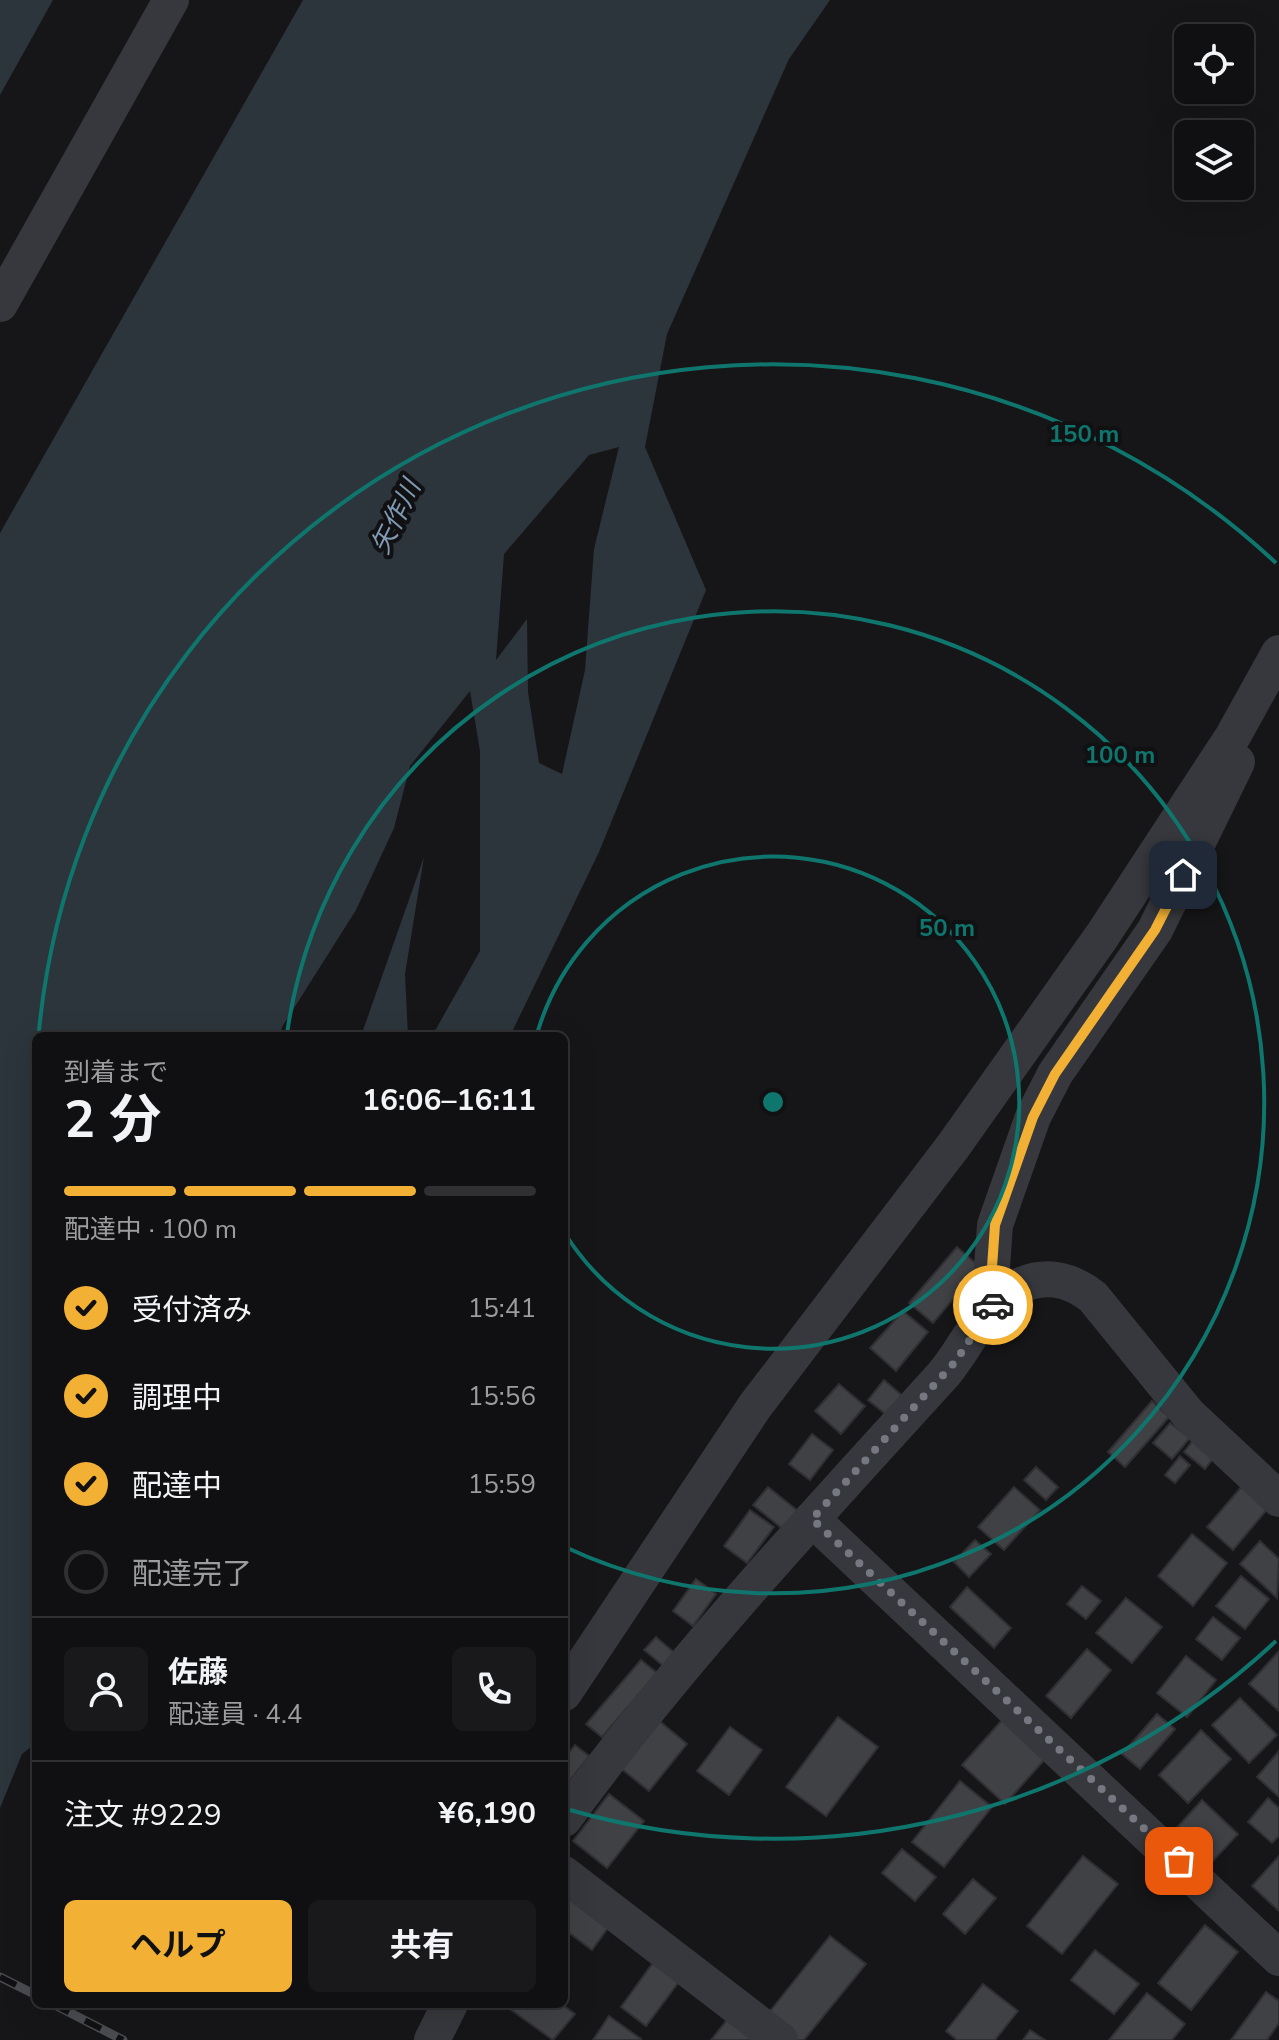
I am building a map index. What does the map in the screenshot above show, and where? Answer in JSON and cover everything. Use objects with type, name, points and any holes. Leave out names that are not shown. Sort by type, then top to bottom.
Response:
[{"type":"street","points":[[0,304],[171,0]]},
{"type":"street","points":[[568,1687],[755,1406],[954,1145],[1102,936],[1233,736],[1279,653]]},
{"type":"street","points":[[997,1301],[992,1267],[995,1225],[1033,1117],[1055,1074],[1155,930],[1238,764],[1233,736]]},
{"type":"street","points":[[568,1814],[655,1700],[812,1519],[955,1362],[997,1301],[1015,1288],[1038,1280],[1056,1279],[1075,1283],[1105,1309],[1189,1415],[1279,1499]]},
{"type":"street","points":[[812,1519],[1279,1958]]},
{"type":"street","points":[[568,1877],[780,2040]]},
{"type":"street","points":[[432,2040],[448,2008]]},
{"type":"water","points":[[0,0],[53,0],[0,95]]},
{"type":"water","name":"矢作川","points":[[303,0],[830,0],[789,59],[667,334],[645,447],[706,590],[599,852],[512,1032],[434,1032],[480,951],[480,751],[470,691],[410,766],[394,828],[356,910],[281,1032],[32,1032],[32,1746],[22,1754],[0,1808],[0,533]],"holes":[[[619,447],[594,549],[585,670],[562,774],[539,763],[528,692],[527,619],[496,660],[504,554],[589,455]]]},
{"type":"water","points":[[424,857],[405,974],[408,1032],[362,1032]]},
{"type":"building","points":[[957,1247],[980,1267],[933,1323],[909,1303]]},
{"type":"building","points":[[903,1311],[928,1332],[896,1371],[870,1348]]},
{"type":"building","points":[[884,1380],[904,1397],[888,1416],[868,1400]]},
{"type":"building","points":[[839,1384],[865,1406],[841,1434],[815,1411]]},
{"type":"building","points":[[1152,1401],[1169,1417],[1125,1467],[1108,1452]]},
{"type":"building","points":[[1170,1423],[1190,1438],[1172,1459],[1153,1443]]},
{"type":"building","points":[[812,1434],[833,1450],[810,1480],[789,1464]]},
{"type":"building","points":[[1197,1435],[1218,1452],[1205,1469],[1184,1452]]},
{"type":"building","points":[[1180,1456],[1190,1465],[1175,1483],[1165,1475]]},
{"type":"building","points":[[1036,1467],[1058,1487],[1046,1500],[1024,1480]]},
{"type":"building","points":[[1243,1485],[1269,1507],[1233,1550],[1207,1527]]},
{"type":"building","points":[[768,1487],[803,1515],[789,1534],[753,1505]]},
{"type":"building","points":[[1014,1487],[1040,1510],[1004,1550],[978,1527]]},
{"type":"building","points":[[750,1510],[774,1527],[747,1563],[724,1546]]},
{"type":"building","points":[[1192,1534],[1227,1563],[1193,1606],[1158,1576]]},
{"type":"building","points":[[975,1540],[991,1554],[969,1577],[954,1562]]},
{"type":"building","points":[[1260,1541],[1279,1559],[1277,1598],[1240,1564]]},
{"type":"building","points":[[1241,1576],[1269,1599],[1245,1629],[1216,1606]]},
{"type":"building","points":[[696,1579],[716,1594],[693,1626],[673,1611]]},
{"type":"building","points":[[1082,1586],[1101,1601],[1086,1619],[1067,1604]]},
{"type":"building","points":[[967,1587],[1011,1628],[994,1648],[950,1607]]},
{"type":"building","points":[[1126,1598],[1162,1627],[1132,1663],[1096,1633]]},
{"type":"building","points":[[1213,1617],[1240,1638],[1222,1660],[1196,1639]]},
{"type":"building","points":[[656,1637],[677,1655],[666,1668],[644,1650]]},
{"type":"building","points":[[1087,1649],[1111,1670],[1071,1718],[1046,1696]]},
{"type":"building","points":[[1279,1651],[1279,1711],[1249,1684]]},
{"type":"building","points":[[1186,1656],[1216,1680],[1187,1717],[1157,1693]]},
{"type":"building","points":[[641,1660],[657,1673],[602,1737],[586,1724]]},
{"type":"building","points":[[1240,1698],[1277,1735],[1249,1763],[1212,1725]]},
{"type":"building","points":[[1157,1714],[1175,1729],[1140,1769],[1122,1754]]},
{"type":"building","points":[[838,1717],[878,1747],[826,1816],[786,1787]]},
{"type":"building","points":[[657,1719],[687,1744],[649,1791],[618,1766]]},
{"type":"building","points":[[1003,1719],[1046,1758],[1005,1804],[962,1765]]},
{"type":"building","points":[[730,1727],[762,1750],[729,1795],[697,1771]]},
{"type":"building","points":[[1201,1730],[1231,1759],[1188,1803],[1159,1775]]},
{"type":"building","points":[[575,1745],[589,1756],[570,1780],[568,1778],[568,1754]]},
{"type":"building","points":[[1279,1751],[1279,1797],[1257,1777]]},
{"type":"building","points":[[960,1781],[992,1807],[944,1867],[912,1842]]},
{"type":"building","points":[[609,1794],[644,1821],[607,1868],[573,1841]]},
{"type":"building","points":[[1268,1798],[1279,1808],[1279,1836],[1272,1843],[1248,1822]]},
{"type":"building","points":[[1202,1800],[1238,1834],[1209,1865],[1173,1832]]},
{"type":"building","points":[[902,1849],[936,1877],[915,1901],[882,1873]]},
{"type":"building","points":[[1083,1856],[1118,1884],[1062,1954],[1027,1926]]},
{"type":"building","points":[[1279,1856],[1279,1911],[1252,1886]]},
{"type":"building","points":[[973,1879],[996,1898],[965,1934],[943,1914]]},
{"type":"building","points":[[573,1891],[613,1921],[592,1950],[568,1932],[568,1898]]},
{"type":"building","points":[[1205,1925],[1238,1952],[1191,2010],[1158,1983]]},
{"type":"building","points":[[830,1936],[866,1964],[804,2040],[798,2040],[767,2015]]},
{"type":"building","points":[[1095,1950],[1139,1984],[1114,2014],[1071,1980]]},
{"type":"building","points":[[655,1960],[681,1979],[646,2026],[621,2007]]},
{"type":"building","points":[[983,1984],[1018,2011],[995,2040],[957,2040],[946,2031]]},
{"type":"building","points":[[1266,1992],[1279,2001],[1279,2023],[1267,2040],[1231,2040]]},
{"type":"building","points":[[1147,1993],[1185,2024],[1172,2040],[1109,2040]]},
{"type":"building","points":[[567,2008],[575,2014],[553,2040],[510,2009]]},
{"type":"building","points":[[731,2015],[755,2033],[750,2040],[711,2040]]},
{"type":"building","points":[[609,2016],[641,2039],[593,2040]]},
{"type":"building","points":[[1030,2030],[1045,2040],[1023,2040]]},
{"type":"railway","points":[[0,1977],[32,1993]]},
{"type":"railway","points":[[61,2008],[123,2040]]},
{"type":"way so far","points":[[993,1305],[955,1362],[812,1519],[1179,1861]]},
{"type":"route","points":[[993,1305],[997,1301],[992,1267],[995,1225],[1033,1117],[1055,1074],[1155,930],[1183,875]]}]
